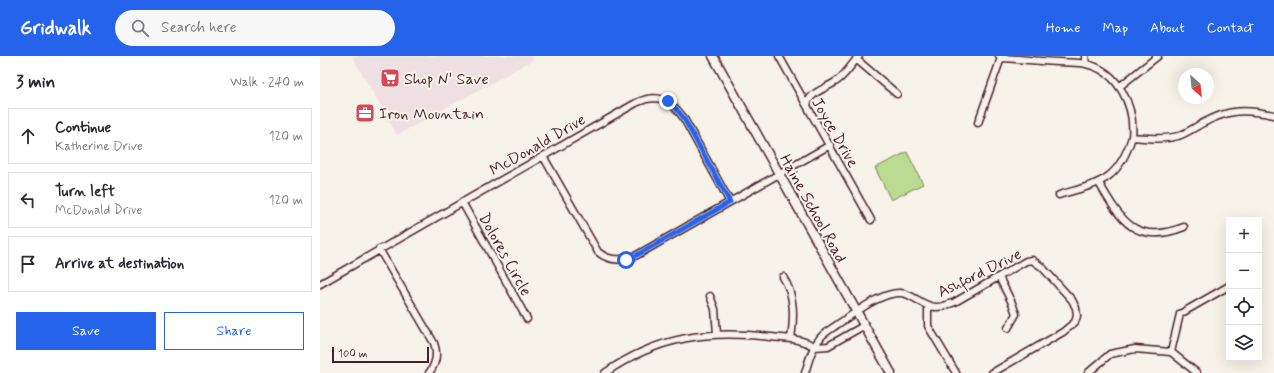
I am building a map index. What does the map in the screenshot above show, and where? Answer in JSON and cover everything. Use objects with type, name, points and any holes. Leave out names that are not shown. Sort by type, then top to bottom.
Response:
[{"type":"street","name":"Haine School Road","points":[[713,56],[891,373]]},
{"type":"street","name":"Joyce Drive","points":[[779,56],[871,220]]},
{"type":"street","points":[[1085,56],[1086,64]]},
{"type":"street","points":[[1119,87],[1158,56]]},
{"type":"street","points":[[978,123],[1000,57],[1086,64],[1101,70],[1113,80],[1125,96],[1133,125],[1132,138],[1125,157],[1111,175],[1099,183],[1059,195]]},
{"type":"street","points":[[807,106],[811,96],[839,80],[858,58],[897,94]]},
{"type":"street","name":"McDonald Drive","points":[[320,284],[642,100],[653,98],[664,99],[674,106],[683,117],[730,202]]},
{"type":"street","points":[[1132,138],[1169,138],[1178,136],[1212,118],[1231,112],[1254,110],[1274,115]]},
{"type":"street","points":[[543,156],[598,252],[611,259],[626,260],[830,146]]},
{"type":"street","points":[[1099,183],[1111,205],[1124,221],[1143,233],[1161,234],[1172,232],[1184,227]]},
{"type":"street","name":"Dolores Circle","points":[[462,202],[527,319]]},
{"type":"street","points":[[379,249],[434,343],[436,356],[434,367],[429,373]]},
{"type":"street","name":"Ashford Drive","points":[[805,373],[811,353],[821,336],[856,312],[882,297],[894,293],[901,293],[909,295],[928,305],[937,307],[955,302],[1026,261],[1032,260],[1037,263],[1072,300],[1076,308],[1077,316],[1075,322],[1070,327],[992,373]]},
{"type":"street","points":[[783,277],[790,290],[792,298],[793,326],[791,339]]},
{"type":"street","points":[[999,277],[1016,314],[1008,328]]},
{"type":"street","points":[[1171,352],[1180,314],[1226,288]]},
{"type":"street","points":[[710,296],[715,309],[717,334]]},
{"type":"street","name":"Ashford Drive","points":[[928,305],[928,326],[956,373]]},
{"type":"street","points":[[605,373],[650,348],[675,340],[717,334],[738,334],[802,340],[815,347],[828,346],[865,325]]},
{"type":"street","points":[[1088,373],[1110,354],[1135,349],[1171,352],[1197,373]]},
{"type":"shaded area","points":[[352,56],[531,56],[533,60],[397,135]]},
{"type":"green space","points":[[907,152],[923,184],[891,200],[875,168]]},
{"type":"place","name":"Shop N' Save","points":[[390,78]]},
{"type":"place","name":"Iron Mountain","points":[[365,113]]},
{"type":"route","points":[[626,260],[730,202],[683,117],[668,101]]}]
